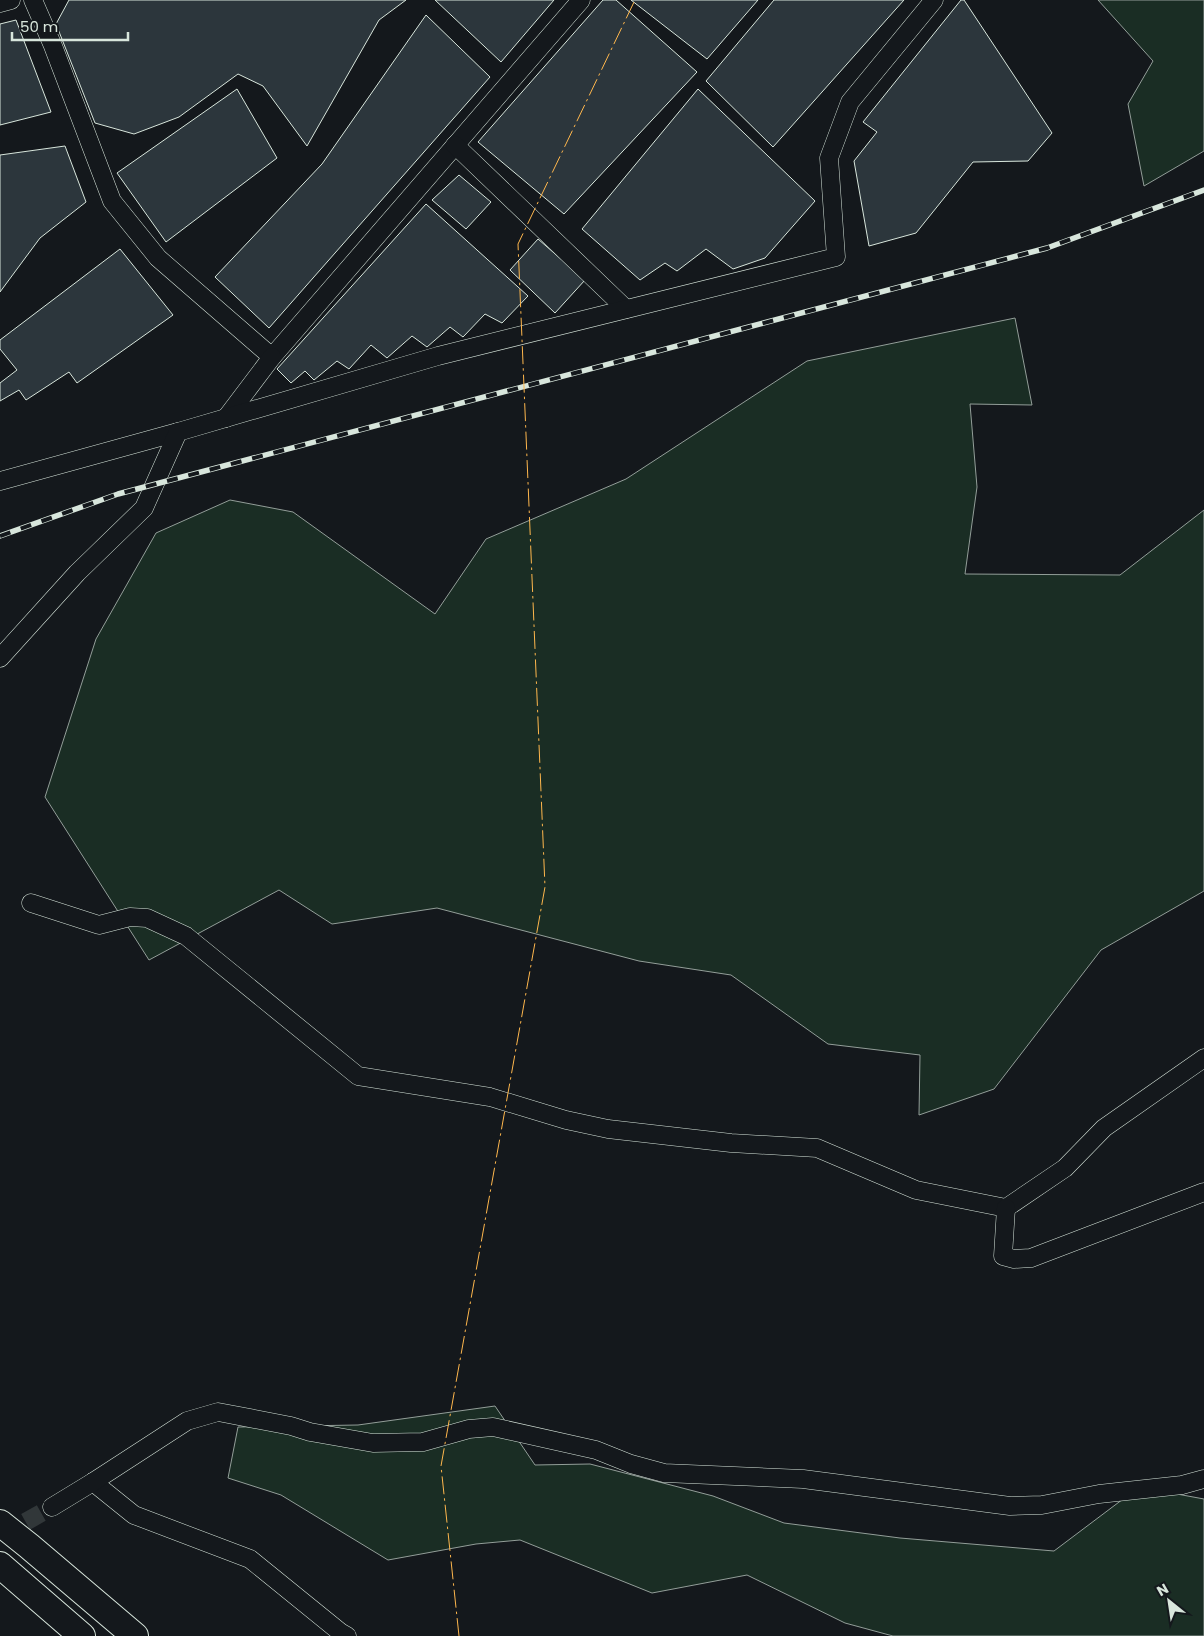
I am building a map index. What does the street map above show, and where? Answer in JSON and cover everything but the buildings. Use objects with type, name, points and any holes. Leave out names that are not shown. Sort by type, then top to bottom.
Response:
[{"type":"highway","points":[[0,1523],[30,1546],[135,1636]]},
{"type":"highway","points":[[0,1565],[82,1636]]},
{"type":"street","points":[[0,3],[11,0]]},
{"type":"street","points":[[33,0],[53,46],[112,201],[158,258],[272,356]]},
{"type":"street","points":[[226,418],[272,356],[581,0]]},
{"type":"street","points":[[4,478],[178,432],[438,356],[836,257],[829,158],[850,102],[934,0]]},
{"type":"street","points":[[455,146],[626,310]]},
{"type":"street","points":[[0,658],[77,573],[144,508],[178,432]]},
{"type":"street","points":[[31,903],[99,925],[130,917],[147,918],[186,936],[358,1076],[490,1097],[566,1120],[608,1129],[731,1143],[817,1148],[916,1190],[1006,1208],[1064,1168],[1104,1128],[1204,1058]]},
{"type":"street","points":[[1006,1208],[1003,1256],[1014,1260],[1031,1258],[1204,1192]]},
{"type":"street","points":[[52,1507],[187,1421],[218,1412],[291,1426],[310,1432],[373,1443],[423,1442],[469,1429],[493,1427],[596,1450],[631,1464],[664,1473],[803,1479],[1010,1506],[1042,1505],[1100,1494],[1182,1485],[1204,1479]]},
{"type":"street","points":[[93,1482],[134,1515],[250,1559],[347,1636]]},
{"type":"green space","points":[[1098,0],[1204,0],[1204,151],[1144,186],[1128,104],[1153,61]]},
{"type":"green space","points":[[1015,318],[1032,405],[970,404],[977,487],[965,574],[1120,575],[1204,510],[1204,891],[1101,950],[994,1089],[919,1115],[920,1055],[828,1044],[731,975],[639,961],[437,908],[332,924],[279,890],[149,960],[45,797],[96,639],[156,533],[230,500],[293,512],[435,614],[486,539],[626,479],[807,361]]},
{"type":"green space","points":[[495,1406],[535,1465],[590,1464],[713,1496],[784,1523],[900,1538],[1054,1551],[1139,1487],[1204,1499],[1204,1636],[893,1636],[845,1623],[747,1575],[652,1593],[520,1540],[476,1544],[388,1560],[281,1495],[228,1478],[238,1427],[358,1425]]},
{"type":"tunnel","points":[[2,1535],[52,1507]]},
{"type":"railway","points":[[0,536],[118,494],[1047,248],[1204,190]]},
{"type":"power","points":[[459,1636],[441,1466],[545,887],[518,244],[635,0]]}]
